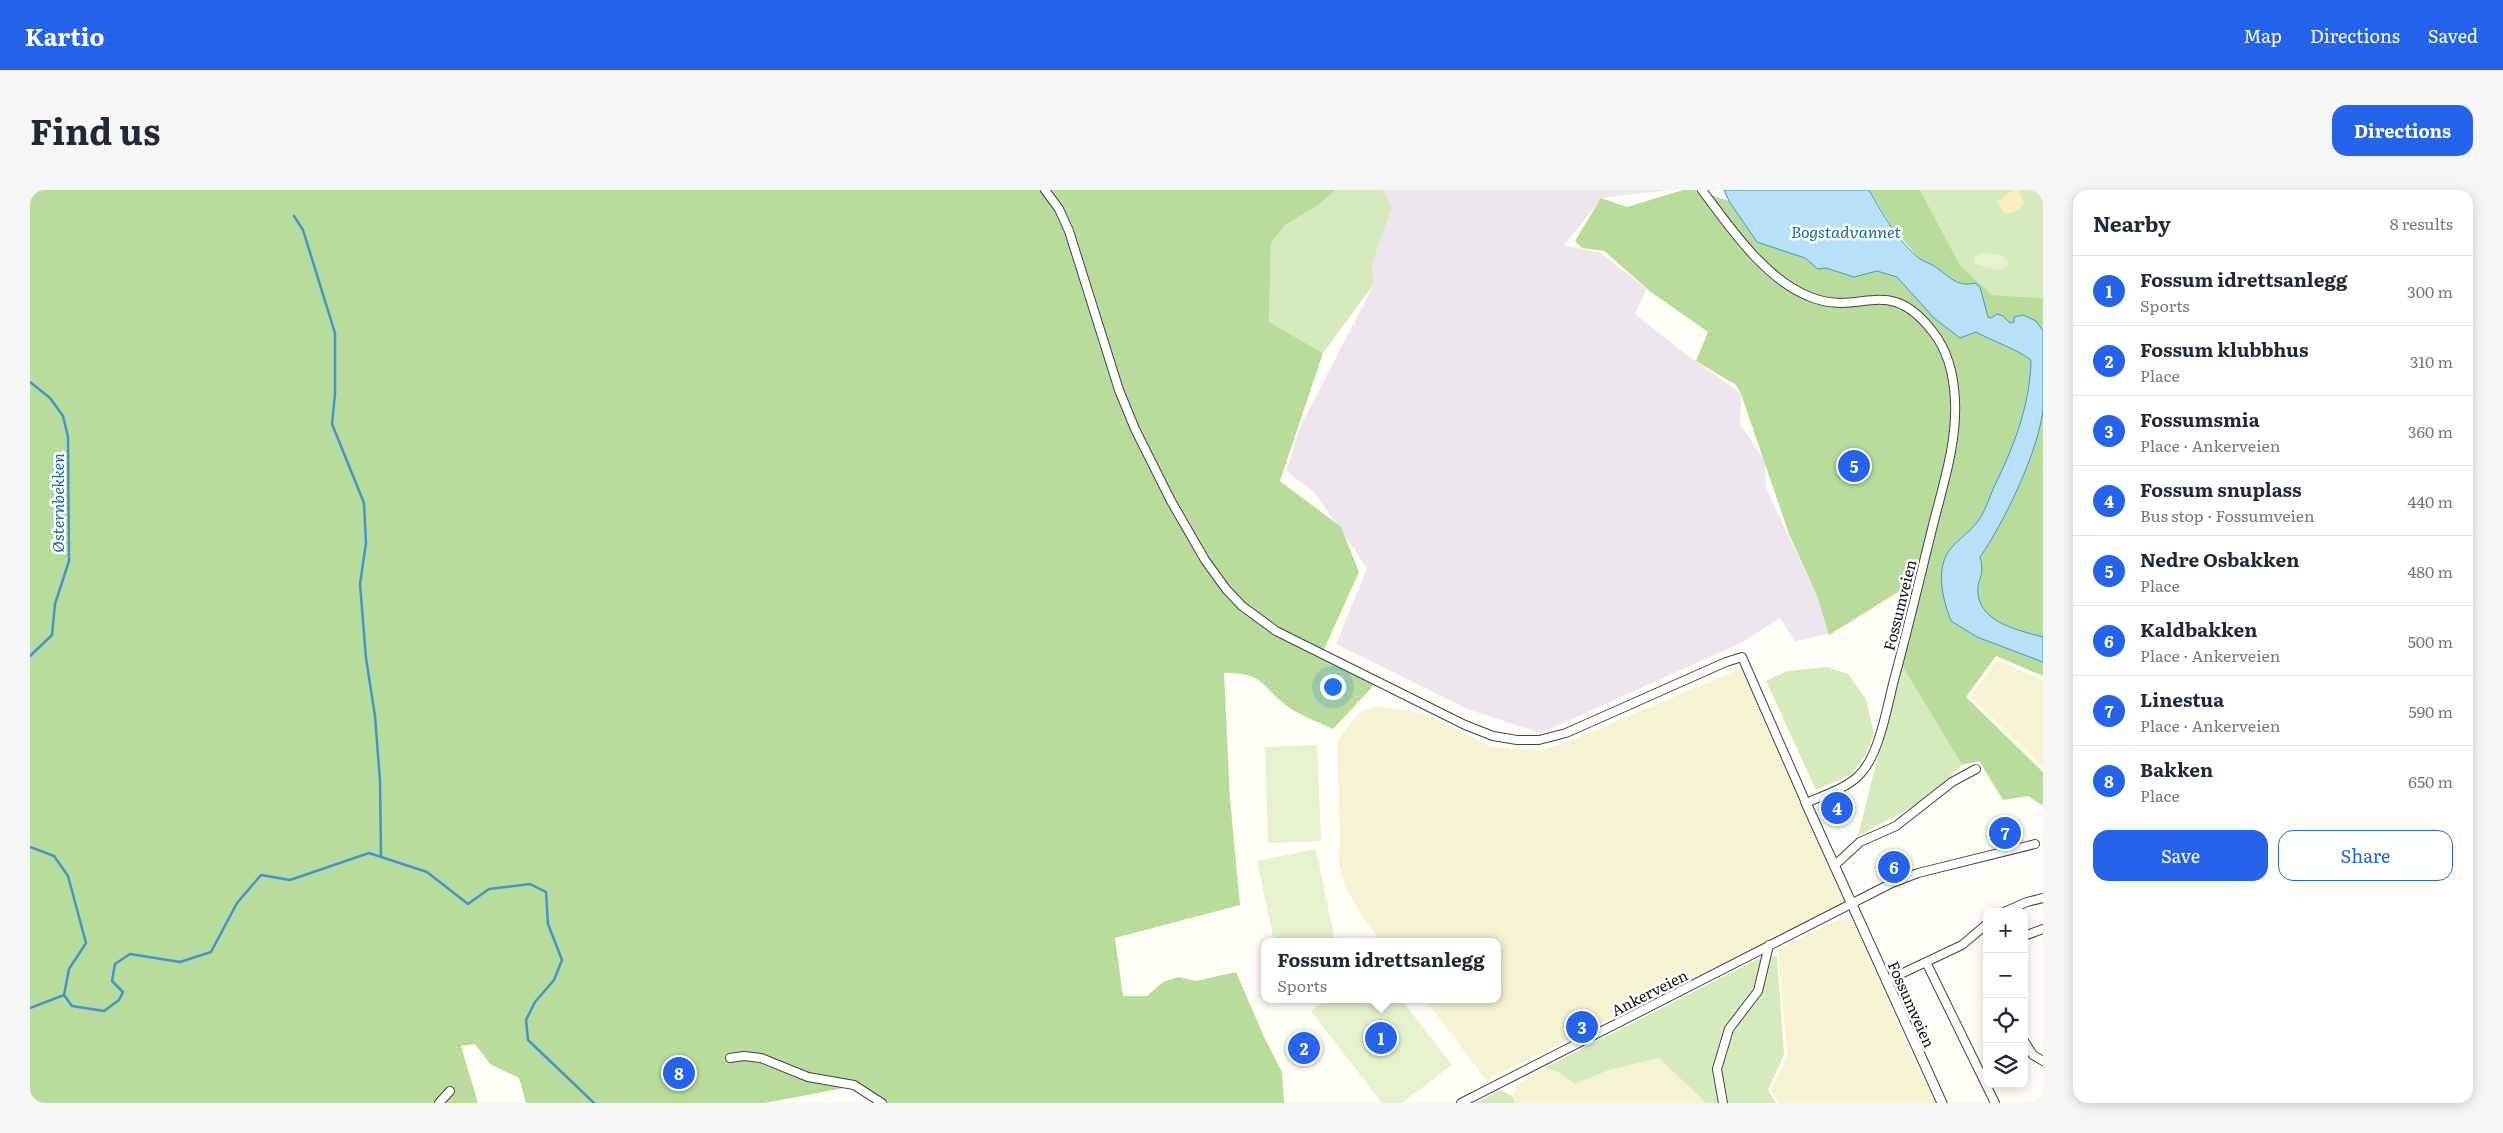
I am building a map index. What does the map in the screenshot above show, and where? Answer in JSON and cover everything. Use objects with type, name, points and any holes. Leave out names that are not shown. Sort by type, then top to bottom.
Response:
[{"type":"street","points":[[1045,190],[1059,209],[1069,230],[1119,390],[1134,429],[1171,501],[1205,560],[1226,589],[1258,619],[1342,665],[1465,725],[1493,736],[1517,740],[1539,740],[1566,733],[1726,662],[1742,657],[1806,803]]},
{"type":"street","name":"Fossumveien","points":[[1704,193],[1756,257],[1781,280],[1806,296],[1826,303],[1848,304],[1877,298],[1894,301],[1912,309],[1934,332],[1952,376],[1955,402],[1949,461],[1902,651],[1871,758],[1854,780],[1806,803],[1942,1103]]},
{"type":"street","points":[[1834,866],[1860,842],[1896,826],[1952,782],[1976,768]]},
{"type":"street","name":"Ankerveien","points":[[1461,1103],[1769,945],[1918,873],[2035,844]]},
{"type":"street","points":[[2013,908],[2043,898]]},
{"type":"street","points":[[1886,981],[1962,945],[1983,927]]},
{"type":"street","points":[[2028,935],[2043,929]]},
{"type":"street","points":[[1723,1103],[1717,1069],[1729,1029],[1758,991],[1769,945]]},
{"type":"street","points":[[1926,962],[1995,1103]]},
{"type":"street","points":[[2025,1043],[2033,1054],[2043,1061]]},
{"type":"street","points":[[730,1058],[744,1056],[761,1058],[808,1077],[854,1085],[882,1103]]},
{"type":"street","points":[[439,1103],[450,1091]]},
{"type":"shaded area","points":[[1383,190],[1670,190],[1602,198],[1564,245],[1601,253],[1647,289],[1635,314],[1741,394],[1740,424],[1765,461],[1766,488],[1817,596],[1829,635],[1826,634],[1795,642],[1780,618],[1743,642],[1541,733],[1467,709],[1336,644],[1367,568],[1314,492],[1286,471],[1300,427],[1374,284],[1372,265],[1392,208]]},
{"type":"shaded area","points":[[1997,660],[2043,680],[2043,768],[1970,696]]},
{"type":"shaded area","points":[[1744,667],[1850,901],[1486,1080],[1428,1003],[1501,1003],[1501,938],[1378,938],[1346,889],[1338,862],[1340,844],[1337,742],[1352,721],[1364,710],[1377,706],[1423,713],[1491,747],[1539,750],[1563,744]]},
{"type":"shaded area","points":[[1852,919],[1935,1103],[1779,1103],[1771,1090],[1787,1056],[1778,949],[1835,921]]},
{"type":"shaded area","points":[[1659,1058],[1706,1103],[1515,1103],[1512,1096],[1518,1084],[1544,1068],[1556,1071],[1575,1084],[1609,1070]]},
{"type":"green space","points":[[30,190],[1336,190],[1317,206],[1285,225],[1271,243],[1269,322],[1323,353],[1280,481],[1341,527],[1359,572],[1322,654],[1376,683],[1333,729],[1292,710],[1255,678],[1248,675],[1224,673],[1230,799],[1240,905],[1115,938],[1123,996],[1147,996],[1163,982],[1179,977],[1196,981],[1236,972],[1265,1039],[1282,1072],[1284,1103],[886,1103],[855,1086],[765,1103],[526,1103],[519,1078],[490,1064],[475,1044],[461,1046],[478,1103],[30,1103]]},
{"type":"green space","points":[[1336,190],[1383,190],[1392,208],[1372,265],[1374,284],[1323,353],[1269,322],[1271,243],[1285,225],[1317,206]]},
{"type":"green space","points":[[1683,190],[1695,190],[1729,201],[1757,242],[1805,258],[1818,269],[1826,268],[1854,277],[1877,271],[1897,277],[1935,318],[1960,338],[1967,285],[1950,279],[1934,266],[1920,260],[1892,227],[1869,190],[1920,190],[1960,265],[1992,295],[2043,298],[2043,676],[1996,656],[1966,697],[2043,772],[2043,806],[2028,796],[2003,800],[1979,761],[1962,765],[1901,664],[1919,579],[1829,635],[1817,596],[1789,534],[1741,394],[1736,385],[1696,361],[1708,332],[1651,292],[1604,251],[1582,248],[1575,241],[1601,198],[1627,207]]},
{"type":"green space","points":[[1920,190],[2043,190],[2043,298],[1992,295],[1960,265]]},
{"type":"green space","points":[[1983,253],[2002,255],[2009,263],[2006,268],[1997,270],[1975,264],[1975,256]]},
{"type":"green space","points":[[1901,664],[1962,765],[1925,800],[1858,836]]},
{"type":"green space","points":[[1827,667],[1848,674],[1866,699],[1874,734],[1865,756],[1852,774],[1816,790],[1766,681],[1787,671]]},
{"type":"green space","points":[[1317,745],[1321,841],[1268,843],[1265,747]]},
{"type":"green space","points":[[1316,849],[1334,938],[1273,938],[1257,861]]},
{"type":"green space","points":[[1777,956],[1784,1055],[1768,1090],[1776,1103],[1706,1103],[1659,1058],[1609,1070],[1575,1084],[1556,1071],[1544,1068],[1758,959]]},
{"type":"green space","points":[[1321,1003],[1404,1003],[1452,1065],[1402,1103],[1382,1103],[1311,1011]]},
{"type":"green space","points":[[1500,1090],[1512,1096],[1515,1103],[1476,1103]]},
{"type":"sand","points":[[2013,190],[2018,190],[2024,203],[2016,211],[2004,213],[1997,202]]},
{"type":"water","name":"Bogstadvannet","points":[[1724,190],[1869,190],[1891,227],[1913,253],[1953,280],[1963,284],[1975,283],[1980,287],[1988,317],[1991,318],[1997,314],[2003,316],[2010,323],[2014,322],[2014,317],[2023,315],[2036,321],[2043,331],[2043,409],[2040,426],[2028,465],[2019,486],[1980,557],[1982,569],[1978,584],[1978,594],[1986,612],[1994,619],[2003,624],[2043,637],[2043,662],[1977,637],[1951,621],[1944,598],[1942,582],[1945,558],[1956,543],[1974,526],[1985,509],[2008,456],[2024,410],[2028,393],[2031,360],[1976,332],[1960,338],[1934,318],[1897,277],[1877,271],[1854,277],[1826,268],[1818,269],[1805,258],[1757,242],[1729,201]]},
{"type":"waterway","points":[[294,216],[303,230],[335,333],[335,394],[332,424],[364,503],[366,543],[360,584],[366,658],[375,716],[380,781],[381,856]]},
{"type":"waterway","name":"Østernbekken","points":[[30,382],[50,398],[63,416],[68,437],[69,561],[55,604],[52,635],[30,656]]},
{"type":"waterway","name":"Østernbekken","points":[[30,847],[54,856],[68,876],[86,943],[69,969],[64,995],[72,1006],[104,1011],[119,1000],[123,992],[112,981],[115,964],[130,954],[180,962],[211,952],[237,903],[261,875],[290,880],[369,853],[427,872],[468,904],[489,889],[530,884],[546,892],[548,924],[562,960],[554,980],[535,1002],[526,1020],[528,1040],[594,1103]]},
{"type":"waterway","points":[[30,1008],[64,995]]},
{"type":"place","name":"Nedre Osbakken","points":[[1854,466]]},
{"type":"place","name":"Fossum snuplass","points":[[1837,808]]},
{"type":"place","name":"Linestua","points":[[2005,833]]},
{"type":"place","name":"Kaldbakken","points":[[1894,867]]},
{"type":"place","name":"Fossumsmia","points":[[1582,1027]]},
{"type":"place","name":"Fossum idrettsanlegg","points":[[1381,1038]]},
{"type":"place","name":"Fossum klubbhus","points":[[1304,1048]]},
{"type":"place","name":"Bakken","points":[[679,1073]]}]
